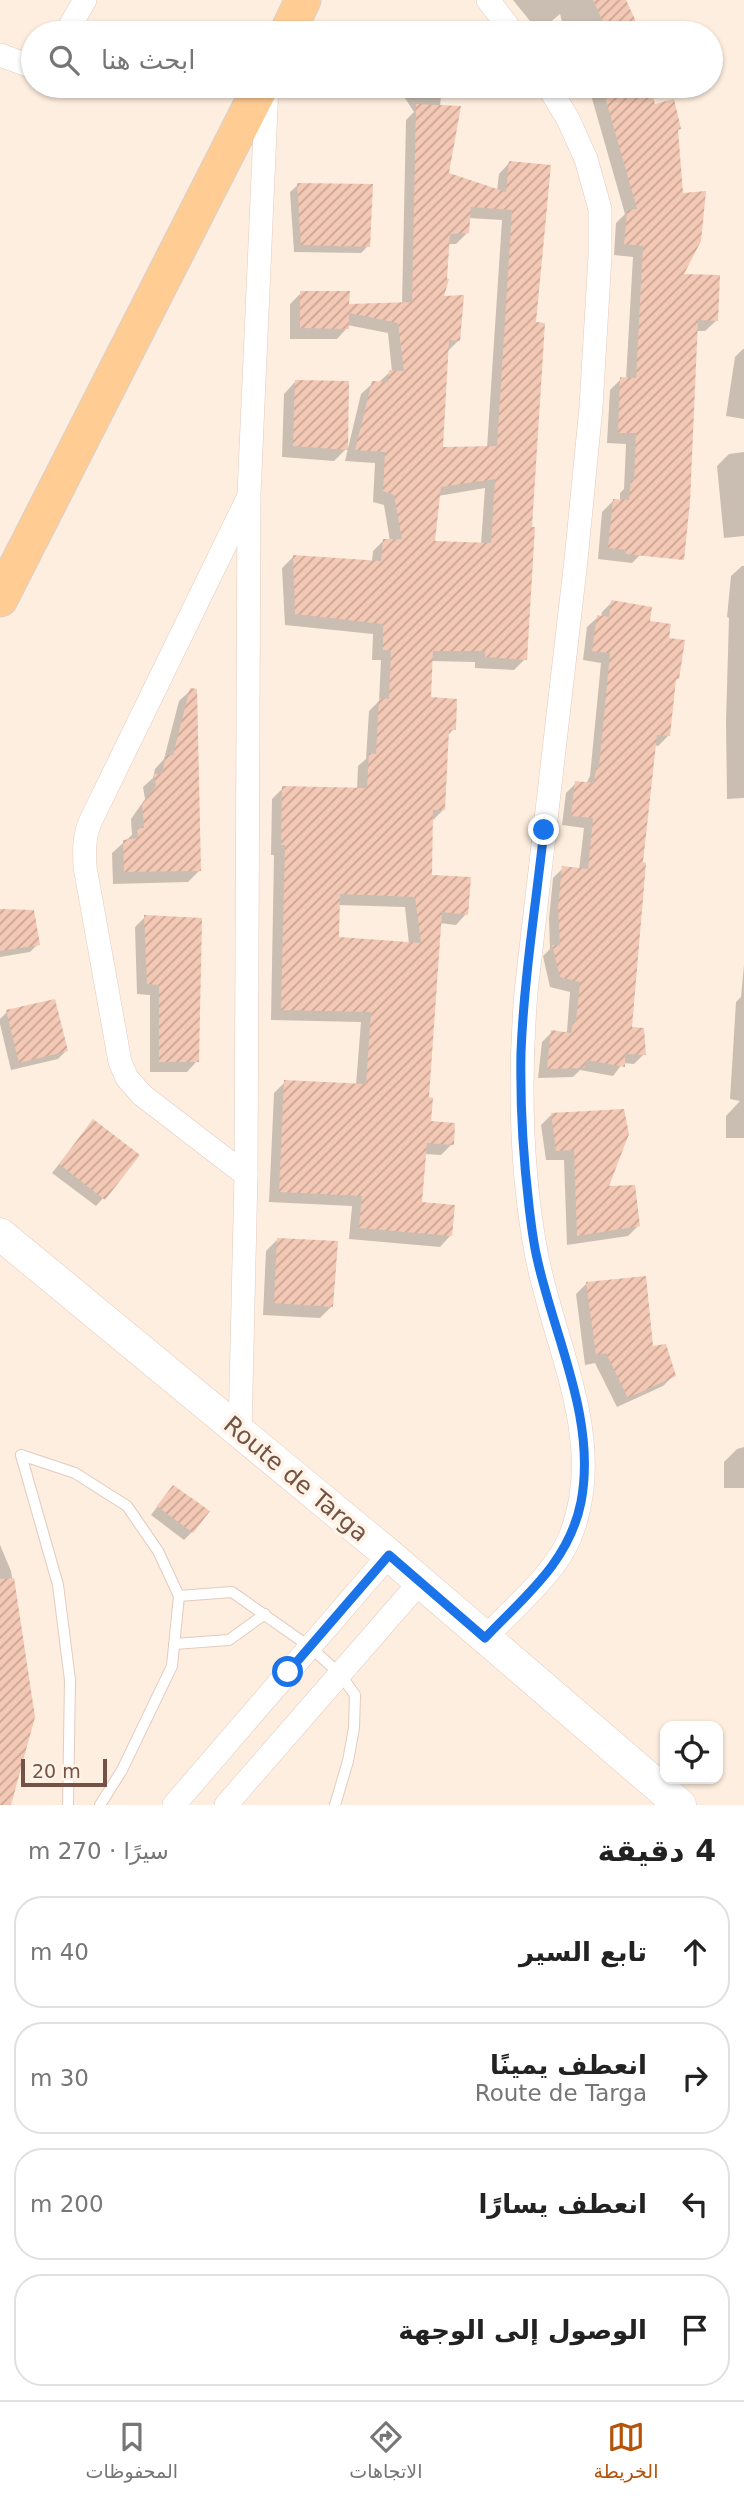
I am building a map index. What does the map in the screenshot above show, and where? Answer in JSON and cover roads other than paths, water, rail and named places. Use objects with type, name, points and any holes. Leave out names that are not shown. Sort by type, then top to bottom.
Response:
[{"type":"main road","points":[[293,21],[303,0]]},
{"type":"main road","points":[[0,599],[255,98]]},
{"type":"main road","name":"Route de Targa","points":[[2,1234],[389,1555],[680,1805]]},
{"type":"street","points":[[73,21],[85,0]]},
{"type":"street","points":[[488,0],[504,21]]},
{"type":"street","points":[[0,55],[21,63]]},
{"type":"street","points":[[240,1432],[246,1175],[249,494],[266,98]]},
{"type":"street","points":[[485,1638],[553,1567],[570,1538],[581,1501],[584,1444],[573,1389],[537,1258],[521,1112],[526,992],[576,560],[591,407],[600,256],[600,208],[586,159],[555,98]]},
{"type":"street","points":[[246,1175],[142,1095],[127,1078],[120,1062],[85,867],[84,848],[86,831],[92,818],[249,494]]},
{"type":"street","points":[[174,1805],[389,1555]]},
{"type":"street","points":[[226,1805],[420,1582]]},
{"type":"lane","points":[[68,1805],[70,1680],[58,1585],[21,1455],[75,1473],[127,1506],[158,1551],[179,1596],[172,1666],[122,1770],[100,1805]]},
{"type":"lane","points":[[179,1596],[232,1592],[310,1647],[340,1674],[355,1695],[354,1728],[335,1805]]},
{"type":"lane","points":[[174,1644],[229,1640],[265,1614]]}]
